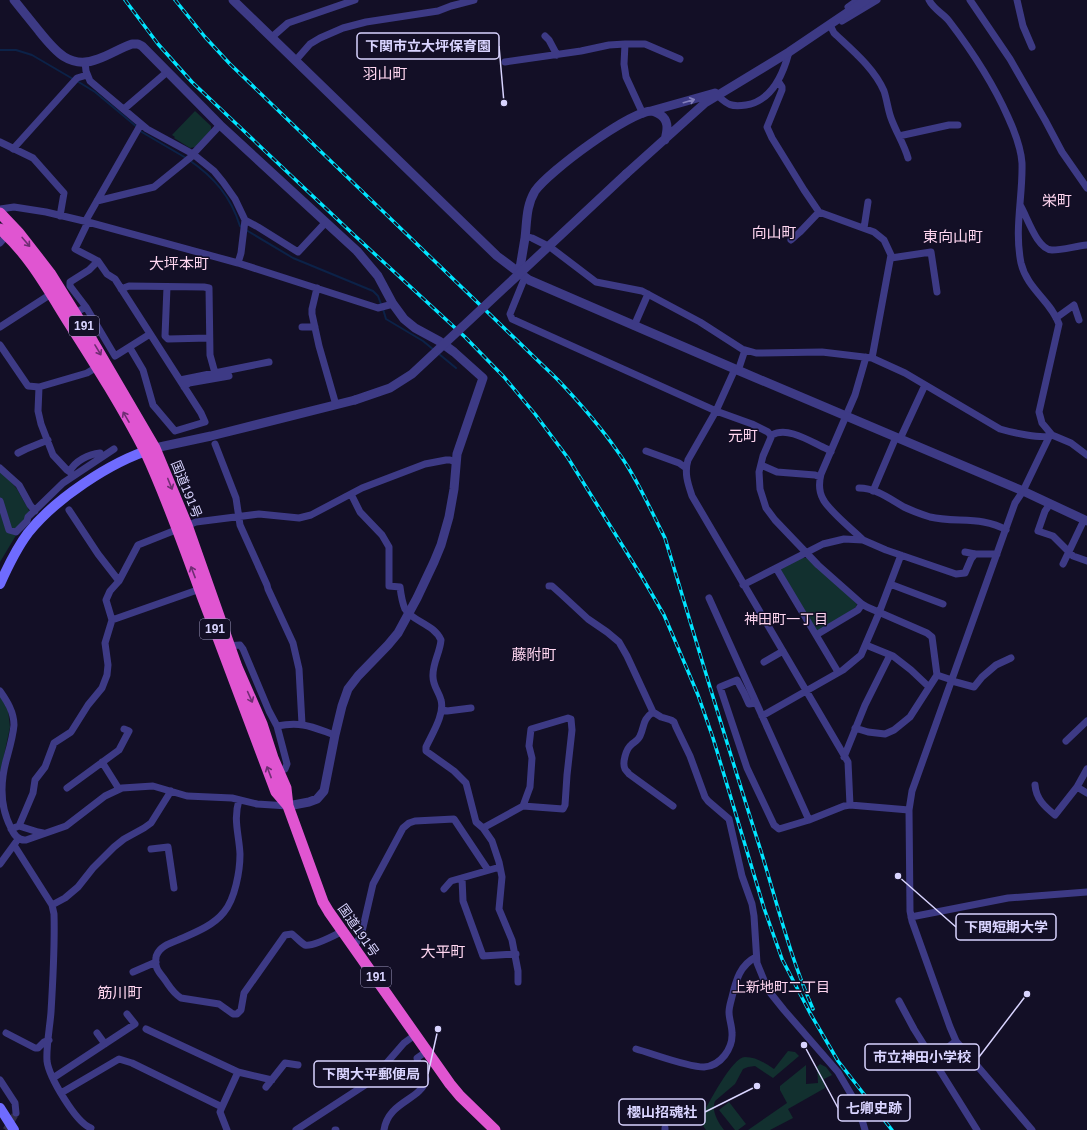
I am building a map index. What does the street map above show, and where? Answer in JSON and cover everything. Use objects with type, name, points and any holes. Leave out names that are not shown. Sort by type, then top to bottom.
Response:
[{"type":"highway","name":"国道191号","points":[[0,213],[38,257],[76,313],[136,413],[150,450],[156,475],[182,527],[226,647],[276,792],[288,806],[323,902],[450,1084],[460,1096],[495,1130]]},
{"type":"highway","name":"国道191号","points":[[2,236],[28,260],[129,422],[150,450]]},
{"type":"main road","points":[[0,584],[14,553],[28,533],[66,496],[125,460],[150,450]]},
{"type":"main road","points":[[0,1108],[14,1130]]},
{"type":"street","points":[[0,864],[16,842],[66,826],[105,796],[119,789],[147,786],[162,788],[187,796],[232,798],[257,804],[288,806],[317,799],[324,791],[335,735],[348,689],[398,633],[409,614],[441,545],[452,500],[457,454],[483,378],[444,345],[415,328],[404,319],[390,305],[378,276],[357,251],[220,125],[146,50],[138,44],[132,44],[98,60],[77,62],[66,59],[53,48],[14,0]]},
{"type":"street","points":[[233,0],[497,256],[522,275],[634,326],[1023,491],[1086,521],[1064,564]]},
{"type":"street","points":[[272,37],[288,22],[355,0]]},
{"type":"street","points":[[296,60],[310,44],[343,28],[366,22],[438,11],[474,0]]},
{"type":"street","points":[[150,450],[336,405],[390,388],[412,374],[626,174],[705,103],[789,52],[858,0]]},
{"type":"street","points":[[808,38],[866,0]]},
{"type":"street","points":[[808,38],[831,27],[877,0]]},
{"type":"street","points":[[929,0],[934,8],[948,19],[970,51],[995,91],[1008,117],[1016,138],[1022,162],[1018,242],[1024,274],[1059,324],[1039,412],[1042,423],[1050,436]]},
{"type":"street","points":[[970,0],[1010,59],[1062,152],[1087,188]]},
{"type":"street","points":[[1017,0],[1023,26],[1032,48]]},
{"type":"street","points":[[831,27],[834,33],[866,66],[884,92],[891,119],[908,158]]},
{"type":"street","points":[[545,36],[557,54]]},
{"type":"street","points":[[625,44],[624,64],[626,77],[647,113]]},
{"type":"street","points":[[505,62],[581,51],[609,45],[625,44],[644,44],[680,59]]},
{"type":"street","points":[[718,96],[726,104],[732,106],[751,104],[767,95],[778,81],[789,52]]},
{"type":"street","points":[[86,62],[87,75],[90,81],[141,125],[214,171],[223,182],[235,199],[245,223],[241,254],[238,263]]},
{"type":"street","points":[[124,109],[167,72]]},
{"type":"street","points":[[13,149],[77,78],[87,75]]},
{"type":"street","points":[[778,81],[782,87],[782,90],[767,127],[769,133],[804,190],[819,212],[874,232],[884,240],[891,255],[869,358],[820,477],[820,491],[824,501],[863,540]]},
{"type":"street","points":[[728,89],[628,120],[608,132],[563,165],[541,184],[528,206],[522,275],[510,314],[512,319],[716,411],[768,432],[771,436]]},
{"type":"street","points":[[647,113],[659,114],[666,121],[667,131],[665,140]]},
{"type":"street","points":[[130,348],[145,375],[153,405],[175,431],[205,422],[180,380],[114,279],[107,274],[98,262],[75,249],[86,222],[97,201],[141,125]]},
{"type":"street","points":[[97,201],[154,187],[185,163],[220,125]]},
{"type":"street","points":[[899,136],[949,125],[958,125]]},
{"type":"street","points":[[0,142],[33,158],[64,193],[60,216]]},
{"type":"street","points":[[864,228],[868,202]]},
{"type":"street","points":[[1020,205],[1038,241],[1045,248],[1052,250],[1087,245]]},
{"type":"street","points":[[0,209],[14,207],[86,222],[238,263],[378,308],[390,305]]},
{"type":"street","points":[[791,240],[819,212]]},
{"type":"street","points":[[245,223],[258,227],[298,252],[326,222]]},
{"type":"street","points":[[525,236],[550,247],[596,282],[635,289],[648,294],[700,322],[716,334],[745,350],[763,354],[827,353],[869,358],[893,367],[1000,429],[1014,433],[1050,436],[1071,443],[1087,455]]},
{"type":"street","points":[[891,258],[931,252],[937,292]]},
{"type":"street","points":[[98,262],[90,270],[70,282],[70,286],[86,307],[115,356],[130,348],[150,334]]},
{"type":"street","points":[[121,289],[129,286],[209,288],[210,355],[216,373]]},
{"type":"street","points":[[167,287],[166,336],[168,339],[209,338]]},
{"type":"street","points":[[317,288],[312,309],[315,327],[336,405]]},
{"type":"street","points":[[0,327],[50,294]]},
{"type":"street","points":[[634,326],[648,294]]},
{"type":"street","points":[[1056,318],[1074,305],[1079,320]]},
{"type":"street","points":[[76,313],[86,307]]},
{"type":"street","points":[[302,327],[315,327]]},
{"type":"street","points":[[0,346],[28,386],[39,387],[87,373],[96,367]]},
{"type":"street","points":[[745,350],[737,370],[716,411],[691,454],[686,468],[687,481],[692,496],[848,762],[850,805]]},
{"type":"street","points":[[180,380],[269,362]]},
{"type":"street","points":[[184,387],[189,383],[228,376]]},
{"type":"street","points":[[873,491],[925,386]]},
{"type":"street","points":[[39,387],[39,415],[53,455],[71,475]]},
{"type":"street","points":[[831,452],[793,434],[778,433],[771,436],[761,465],[760,489],[766,508],[775,520],[818,565],[862,604],[879,613],[927,632],[932,637],[937,675],[910,717],[888,734],[868,732],[856,728]]},
{"type":"street","points":[[1032,1130],[956,1041],[911,917],[909,810],[912,791],[1015,503],[1023,491],[1050,436]]},
{"type":"street","points":[[18,453],[48,440]]},
{"type":"street","points":[[215,444],[236,498],[240,525],[293,643],[299,669],[302,724]]},
{"type":"street","points":[[0,501],[10,530],[16,532],[35,510],[71,475],[86,468],[113,450],[106,450],[100,453],[85,464],[86,468],[92,480]]},
{"type":"street","points":[[646,451],[679,463],[686,468]]},
{"type":"street","points":[[71,475],[72,467],[92,454],[100,453]]},
{"type":"street","points":[[19,826],[33,793],[35,780],[45,767],[54,743],[71,732],[88,705],[102,688],[107,675],[108,665],[106,643],[112,620],[106,600],[110,591],[119,581],[138,545],[196,522],[258,514],[299,518],[311,515],[375,482],[425,464],[446,460],[456,462]]},
{"type":"street","points":[[761,465],[778,472],[815,475],[820,477]]},
{"type":"street","points":[[0,468],[19,486],[30,505],[35,510]]},
{"type":"street","points":[[859,488],[885,495],[905,508],[930,516],[991,522],[1006,530]]},
{"type":"street","points":[[351,494],[360,512],[386,540],[389,547],[389,586],[400,587],[403,603],[409,614],[426,624],[441,640],[433,670],[433,683],[441,698],[442,710],[426,746],[426,751],[454,771],[466,784],[476,822],[483,828],[492,841],[502,877],[499,909],[512,940],[516,954],[518,982]]},
{"type":"street","points":[[1050,504],[1045,511],[1038,531],[1053,536],[1072,556],[1087,562]]},
{"type":"street","points":[[69,510],[94,549],[119,581]]},
{"type":"street","points":[[744,585],[807,552],[831,542],[844,539],[863,540],[956,574],[965,573],[971,559],[975,554]]},
{"type":"street","points":[[965,552],[975,554],[997,554]]},
{"type":"street","points":[[762,716],[847,667],[861,655],[879,613],[901,554]]},
{"type":"street","points":[[776,568],[838,672]]},
{"type":"street","points":[[890,584],[943,604]]},
{"type":"street","points":[[549,586],[552,586],[588,619],[619,642],[653,712],[674,722],[690,756],[705,797],[729,819],[742,876],[752,904],[756,957],[764,980],[773,997],[842,1078],[860,1113],[865,1130]]},
{"type":"street","points":[[112,620],[204,587]]},
{"type":"street","points":[[709,598],[810,820]]},
{"type":"street","points":[[816,635],[858,610],[862,604]]},
{"type":"street","points":[[226,647],[240,645],[243,649],[269,711],[277,726],[287,764],[285,769]]},
{"type":"street","points":[[866,645],[890,655],[911,670],[929,687]]},
{"type":"street","points":[[764,662],[783,651]]},
{"type":"street","points":[[844,757],[865,704],[890,655]]},
{"type":"street","points":[[937,675],[974,687],[996,664],[1011,658]]},
{"type":"street","points":[[756,703],[749,704],[737,680],[720,687],[746,768],[774,825],[779,829],[810,820],[850,805],[909,810]]},
{"type":"street","points":[[0,691],[11,709],[14,724],[3,774],[2,804],[4,813],[16,842],[52,905],[54,914],[54,955],[47,1059],[53,1078],[68,1106],[87,1127],[91,1128]]},
{"type":"street","points":[[442,710],[447,711],[470,708]]},
{"type":"street","points":[[653,712],[647,716],[644,721],[639,739],[630,746],[627,751],[625,768],[629,774],[673,806]]},
{"type":"street","points":[[483,828],[523,806],[563,809],[565,805],[572,730],[571,719],[568,718],[531,729],[529,746],[532,758],[530,787],[523,806]]},
{"type":"street","points":[[1066,741],[1087,720]]},
{"type":"street","points":[[277,726],[302,724],[335,735]]},
{"type":"street","points":[[67,788],[119,750],[129,731],[124,729]]},
{"type":"street","points":[[102,762],[119,789]]},
{"type":"street","points":[[1035,785],[1036,794],[1044,806],[1056,815],[1077,787],[1087,769]]},
{"type":"street","points":[[1077,787],[1087,793]]},
{"type":"street","points":[[52,905],[65,898],[78,887],[92,868],[117,844],[151,823],[171,791]]},
{"type":"street","points":[[239,800],[236,816],[239,863],[234,894],[228,907],[219,918],[203,929],[162,947],[157,954],[156,962],[158,972],[176,995],[190,1000],[220,1004],[232,1014],[237,1014],[241,1010],[244,993],[285,935],[292,934],[305,945],[309,945],[315,944],[342,931]]},
{"type":"street","points":[[354,946],[361,936],[373,884],[403,828],[409,823],[415,821],[454,819],[488,870]]},
{"type":"street","points":[[11,829],[19,826],[45,833]]},
{"type":"street","points":[[151,849],[168,847],[174,888]]},
{"type":"street","points":[[444,889],[451,881],[500,867]]},
{"type":"street","points":[[462,878],[463,901],[483,956],[516,954]]},
{"type":"street","points":[[911,917],[1008,898],[1087,892]]},
{"type":"street","points":[[636,1049],[687,1064],[703,1067],[718,1062],[728,1048],[732,1037],[733,1031],[729,1012],[737,978],[749,960],[756,957]]},
{"type":"street","points":[[133,972],[156,962]]},
{"type":"street","points":[[899,1001],[905,1015],[977,1130]]},
{"type":"street","points":[[53,1078],[135,1024],[127,1014]]},
{"type":"street","points":[[146,1029],[238,1072],[272,1080]]},
{"type":"street","points":[[6,1033],[35,1048],[40,1047],[44,1042],[49,1040]]},
{"type":"street","points":[[97,1033],[105,1044]]},
{"type":"street","points":[[296,1130],[365,1085],[404,1043],[416,1034]]},
{"type":"street","points":[[933,1058],[956,1041]]},
{"type":"street","points":[[384,1130],[385,1124],[397,1106],[409,1099],[426,1083],[426,1079],[417,1058],[427,1051]]},
{"type":"street","points":[[61,1093],[119,1059],[132,1063],[222,1107]]},
{"type":"street","points":[[266,1087],[285,1063],[298,1065]]},
{"type":"street","points":[[226,1130],[220,1112],[238,1072]]},
{"type":"street","points":[[0,1080],[15,1103],[16,1113]]},
{"type":"green space","points":[[195,111],[211,126],[211,130],[195,147],[190,148],[174,138],[175,137],[172,135]]},
{"type":"green space","points":[[0,469],[17,489],[30,512],[0,562]]},
{"type":"green space","points":[[802,558],[808,558],[857,604],[856,607],[820,631],[815,630],[780,571],[782,568]]},
{"type":"green space","points":[[0,696],[8,710],[10,727],[0,775]]},
{"type":"green space","points":[[788,1051],[795,1052],[799,1056],[773,1078],[755,1066],[743,1069],[735,1084],[715,1101],[714,1109],[717,1120],[724,1130],[706,1130],[702,1124],[701,1117],[727,1073],[740,1059],[745,1057],[753,1058],[774,1069]]},
{"type":"green space","points":[[820,1064],[826,1067],[832,1075],[824,1079],[825,1088],[788,1109],[793,1118],[770,1130],[748,1130],[787,1103],[780,1090],[780,1086],[806,1065],[806,1084],[818,1083],[817,1067]]},
{"type":"green space","points":[[729,1102],[746,1124],[738,1130],[735,1130],[719,1110]]},
{"type":"waterway","points":[[0,50],[16,50],[32,55],[73,79]]},
{"type":"waterway","points":[[77,81],[95,92],[137,127]]},
{"type":"waterway","points":[[140,131],[186,158]]},
{"type":"waterway","points":[[189,160],[206,173],[220,188],[232,206],[240,226],[242,227]]},
{"type":"waterway","points":[[246,230],[293,258],[373,291],[378,296],[381,304]]},
{"type":"waterway","points":[[383,309],[386,319],[423,341],[434,350]]},
{"type":"waterway","points":[[439,354],[456,368]]},
{"type":"tunnel","points":[[6,1130],[16,1113]]},
{"type":"railway","points":[[125,0],[158,44],[192,82],[465,337],[504,377],[535,414],[568,458],[664,615],[679,650],[698,695],[713,738],[764,908],[782,959],[810,1013],[838,1061],[892,1130]]},
{"type":"railway","points":[[175,0],[205,37],[230,64],[557,379],[597,424],[625,462],[665,538],[784,930],[797,970],[813,1009]]},
{"type":"place","name":"下関市立大坪保育園","points":[[504,103]]},
{"type":"place","name":"下関短期大学","points":[[898,876]]},
{"type":"place","name":"市立神田小学校","points":[[1027,994]]},
{"type":"place","name":"下関大平郵便局","points":[[438,1029]]},
{"type":"place","name":"七卿史跡","points":[[804,1045]]},
{"type":"place","name":"櫻山招魂社","points":[[757,1086]]},
{"type":"district","name":"羽山町","points":[[385,74]]},
{"type":"district","name":"栄町","points":[[1057,201]]},
{"type":"district","name":"向山町","points":[[774,233]]},
{"type":"district","name":"東向山町","points":[[953,237]]},
{"type":"district","name":"大坪本町","points":[[179,264]]},
{"type":"district","name":"元町","points":[[743,436]]},
{"type":"district","name":"神田町一丁目","points":[[786,619]]},
{"type":"district","name":"藤附町","points":[[534,655]]},
{"type":"district","name":"大平町","points":[[443,952]]},
{"type":"district","name":"上新地町二丁目","points":[[781,987]]},
{"type":"district","name":"筋川町","points":[[120,993]]}]
